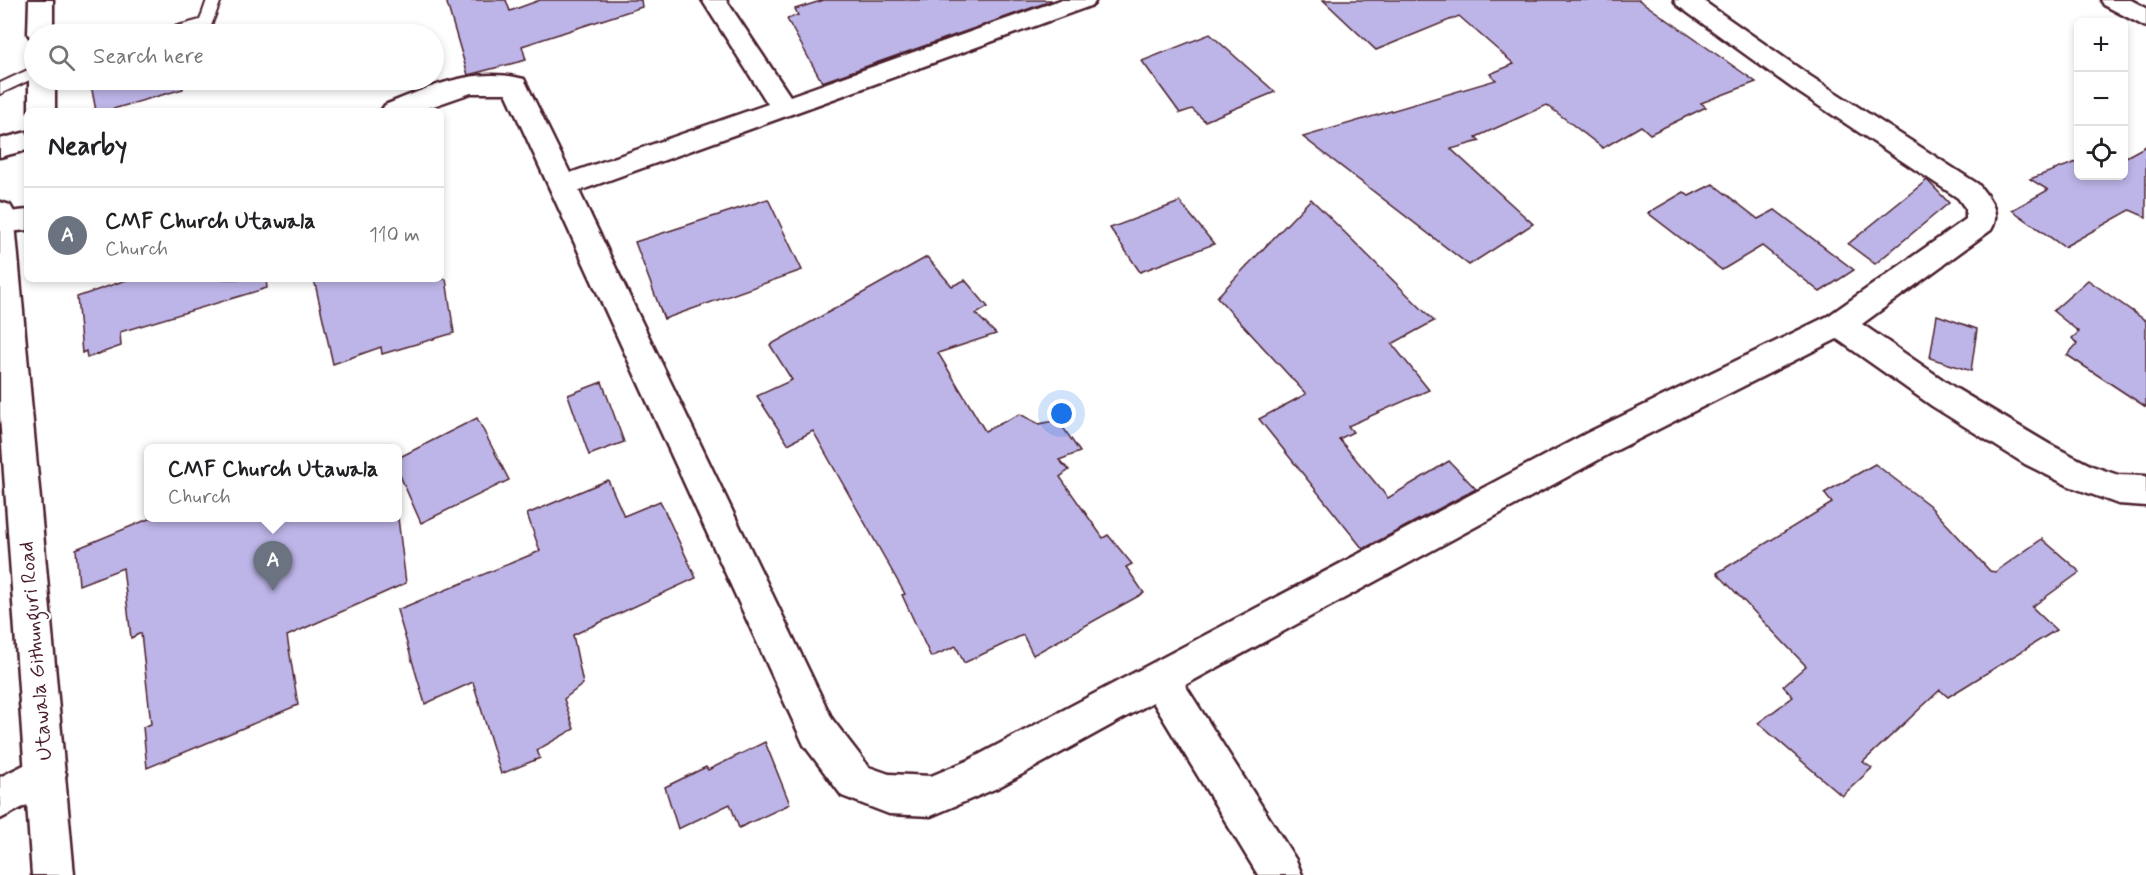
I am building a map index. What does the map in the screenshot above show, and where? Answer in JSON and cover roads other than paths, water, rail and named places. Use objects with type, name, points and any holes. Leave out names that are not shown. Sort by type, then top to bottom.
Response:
[{"type":"street","points":[[41,0],[41,24]]},
{"type":"street","points":[[714,0],[784,108]]},
{"type":"street","points":[[562,187],[1084,0]]},
{"type":"street","points":[[401,108],[446,90],[471,84],[515,85],[818,732],[856,782],[889,794],[931,796],[983,774],[1599,443],[1839,324],[1981,223],[1980,207],[1968,191],[1801,82],[1686,0]]},
{"type":"street","points":[[2113,0],[2146,19]]},
{"type":"street","points":[[42,90],[42,108]]},
{"type":"street","points":[[0,148],[24,142]]},
{"type":"street","name":"Utawala Githunguri Road","points":[[6,233],[53,875]]},
{"type":"street","points":[[1839,324],[1931,390],[2076,476],[2111,489],[2143,497]]},
{"type":"street","points":[[1160,679],[1281,875]]},
{"type":"street","points":[[0,799],[45,774]]},
{"type":"lane","points":[[202,24],[206,23],[214,0]]},
{"type":"lane","points":[[0,90],[24,77]]},
{"type":"place","name":"CMF Church Utawala","points":[[273,591]]}]
